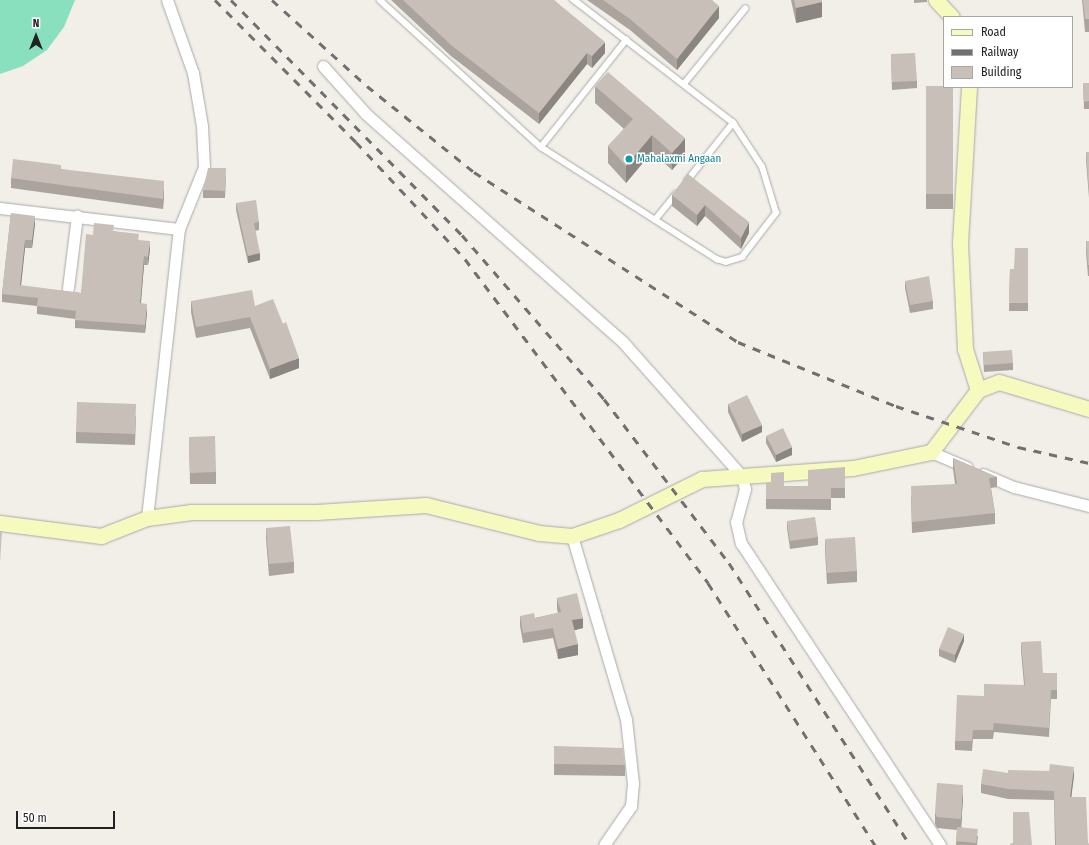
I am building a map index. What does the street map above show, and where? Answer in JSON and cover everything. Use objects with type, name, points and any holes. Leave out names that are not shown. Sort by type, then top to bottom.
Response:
[{"type":"street","points":[[147,518],[179,229],[204,167],[204,152],[193,73],[167,0]]},
{"type":"street","points":[[936,0],[951,16]]},
{"type":"street","points":[[323,66],[366,114],[622,341],[742,476],[744,489],[736,522],[741,543],[940,845]]},
{"type":"street","points":[[969,88],[960,243],[965,349],[978,390]]},
{"type":"street","points":[[0,208],[179,229]]},
{"type":"street","points":[[68,288],[77,216]]},
{"type":"street","points":[[931,452],[978,390],[999,382],[1089,410]]},
{"type":"street","points":[[0,523],[101,536],[147,518],[192,512],[316,512],[426,505],[539,533],[572,536],[620,520],[702,479],[853,468],[931,452],[1014,487],[1089,506]]},
{"type":"street","points":[[572,536],[626,719],[633,783],[631,806],[604,845]]},
{"type":"lane","points":[[380,0],[541,147],[717,260],[726,262],[742,257],[776,213],[776,207],[762,167],[733,123],[573,0]]},
{"type":"lane","points":[[684,84],[745,8]]},
{"type":"lane","points":[[541,147],[626,40]]},
{"type":"lane","points":[[655,220],[733,123]]},
{"type":"green space","points":[[0,0],[75,0],[64,27],[47,50],[23,66],[0,74]]},
{"type":"building","points":[[403,0],[554,0],[605,42],[592,56],[587,53],[539,113],[451,45]]},
{"type":"building","points":[[603,0],[712,0],[719,6],[677,59],[630,19]]},
{"type":"building","points":[[794,0],[822,0],[822,2],[796,8]]},
{"type":"building","points":[[1083,0],[1089,0],[1089,19],[1085,19]]},
{"type":"building","points":[[915,53],[917,81],[892,82],[891,54]]},
{"type":"building","points":[[608,72],[685,138],[672,153],[652,135],[626,166],[608,146],[633,119],[595,86]]},
{"type":"building","points":[[1083,83],[1089,83],[1089,101],[1084,102]]},
{"type":"building","points":[[926,86],[943,86],[943,88],[953,88],[953,194],[926,194]]},
{"type":"building","points":[[1086,152],[1089,152],[1089,190]]},
{"type":"building","points":[[13,159],[61,165],[61,169],[164,181],[163,199],[11,178]]},
{"type":"building","points":[[208,168],[226,168],[225,191],[203,190]]},
{"type":"building","points":[[688,174],[749,222],[741,238],[705,205],[697,215],[672,195]]},
{"type":"building","points":[[256,200],[259,222],[254,223],[260,253],[248,256],[236,203]]},
{"type":"building","points":[[11,213],[35,216],[32,240],[25,240],[20,285],[81,293],[86,234],[93,235],[94,223],[114,225],[113,231],[139,234],[138,240],[150,241],[148,257],[144,256],[140,303],[147,304],[145,325],[75,320],[76,311],[37,306],[38,298],[2,294]]},
{"type":"building","points":[[1086,241],[1089,241],[1089,265],[1088,265]]},
{"type":"building","points":[[1015,248],[1028,248],[1028,303],[1009,303],[1010,269],[1014,269]]},
{"type":"building","points":[[929,276],[933,301],[910,305],[905,281]]},
{"type":"building","points":[[252,290],[255,306],[273,299],[283,324],[286,322],[299,358],[270,369],[250,317],[196,327],[191,301]]},
{"type":"building","points":[[1012,350],[1013,363],[984,365],[983,352]]},
{"type":"building","points":[[747,395],[762,425],[742,434],[728,404]]},
{"type":"building","points":[[77,402],[136,404],[135,434],[76,432]]},
{"type":"building","points":[[783,428],[792,447],[776,455],[766,436]]},
{"type":"building","points":[[215,436],[216,472],[190,473],[189,437]]},
{"type":"building","points":[[953,458],[997,477],[989,478],[995,513],[912,522],[911,486],[957,484]]},
{"type":"building","points":[[845,467],[845,488],[831,488],[831,499],[766,499],[766,483],[771,483],[771,473],[784,472],[784,486],[808,486],[808,470]]},
{"type":"building","points":[[815,517],[818,537],[790,541],[787,521]]},
{"type":"building","points":[[290,526],[294,562],[269,564],[266,528]]},
{"type":"building","points":[[0,531],[2,531],[0,563]]},
{"type":"building","points":[[855,537],[857,571],[827,573],[825,539]]},
{"type":"building","points":[[577,593],[583,618],[572,620],[578,644],[558,649],[553,628],[523,633],[520,616],[534,613],[535,618],[561,612],[557,598]]},
{"type":"building","points":[[948,627],[964,634],[955,655],[939,649]]},
{"type":"building","points":[[1041,641],[1043,673],[1057,673],[1057,690],[1051,690],[1049,728],[994,723],[993,730],[973,730],[972,741],[955,741],[957,695],[984,696],[984,684],[1025,685],[1021,642]]},
{"type":"building","points":[[554,746],[623,748],[625,765],[554,764]]},
{"type":"building","points":[[1050,764],[1074,767],[1070,797],[1086,797],[1089,845],[1056,845],[1054,791],[1008,789],[981,784],[983,769],[1008,773],[1008,770],[1049,771]]},
{"type":"building","points":[[937,783],[963,785],[961,819],[937,817],[935,813]]},
{"type":"building","points":[[1013,812],[1029,812],[1032,845],[1010,845],[1013,843]]},
{"type":"building","points":[[957,827],[978,829],[976,843],[956,841]]},
{"type":"railway","points":[[215,0],[356,142],[465,259],[708,583],[875,845]]},
{"type":"railway","points":[[231,0],[462,235],[604,399],[729,563],[910,845]]},
{"type":"railway","points":[[272,0],[367,86],[474,172],[738,342],[896,406],[1018,447],[1089,463]]},
{"type":"place","name":"Mahalaxmi Angaan","points":[[629,159]]}]
